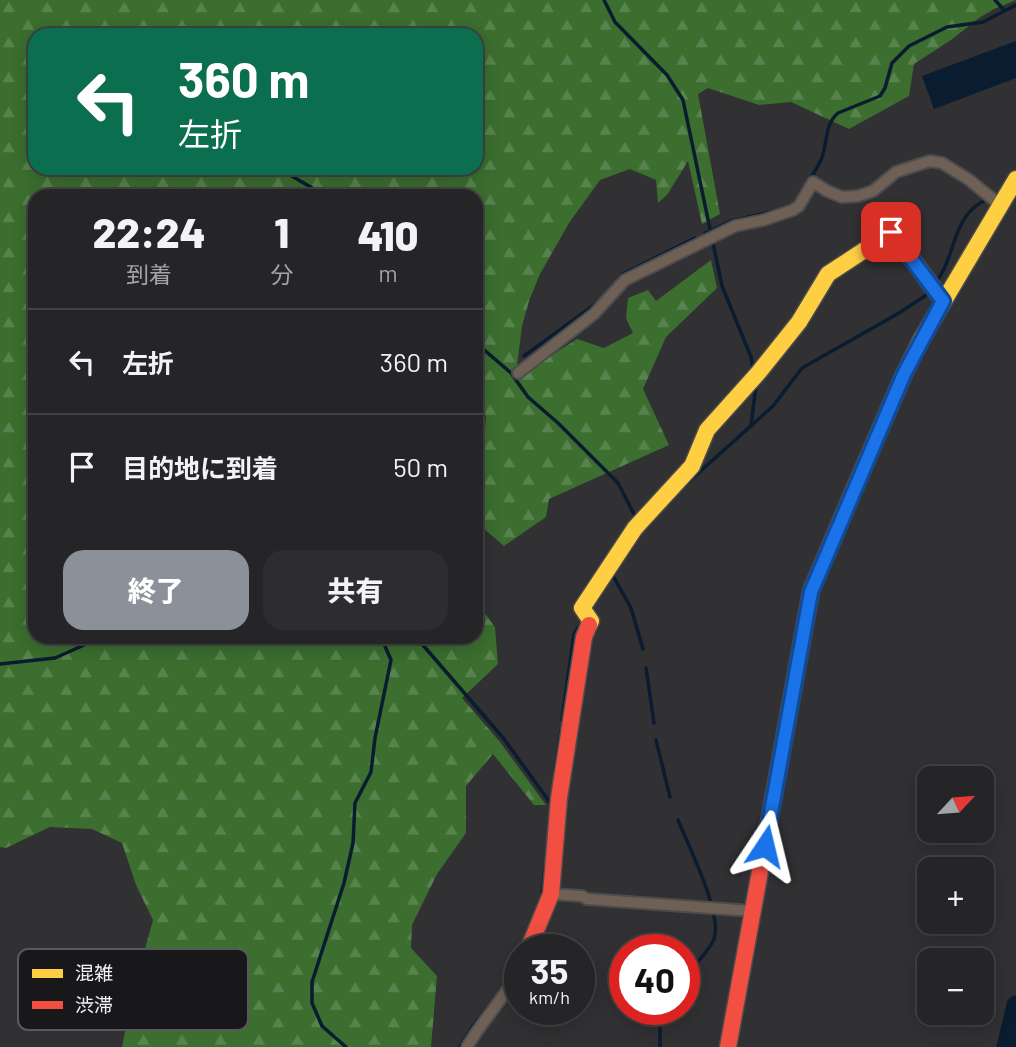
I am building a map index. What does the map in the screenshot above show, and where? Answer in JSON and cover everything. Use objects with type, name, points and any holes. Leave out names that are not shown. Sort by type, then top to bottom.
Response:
[{"type":"street","points":[[519,373],[594,314],[625,280],[717,233],[793,211],[799,206],[813,182],[842,197],[858,196],[873,191],[896,172],[930,161],[942,163],[1001,201]]},
{"type":"street","points":[[728,1047],[811,592],[904,374],[935,292],[1016,179]]},
{"type":"street","points":[[535,934],[551,894],[560,793],[587,615],[638,523],[692,466],[707,430],[799,322],[828,274],[891,232],[935,292]]},
{"type":"street","points":[[551,894],[752,911]]},
{"type":"street","points":[[467,1047],[475,1032],[504,996]]},
{"type":"green space","points":[[0,0],[1016,0],[979,18],[914,64],[909,96],[849,129],[791,102],[759,105],[708,88],[698,94],[720,214],[702,224],[688,161],[667,195],[658,203],[656,180],[630,169],[600,180],[569,223],[540,274],[522,326],[517,366],[546,359],[577,339],[604,348],[633,333],[626,318],[628,298],[648,290],[656,301],[711,260],[717,288],[666,337],[643,389],[669,445],[549,499],[546,517],[504,546],[483,528],[486,416],[483,412],[483,189],[28,189],[28,644],[483,644],[483,611],[495,627],[498,664],[462,698],[500,742],[546,805],[534,805],[493,754],[466,786],[466,833],[437,874],[412,925],[411,948],[437,976],[431,1047],[122,1047],[125,1030],[248,1030],[248,949],[145,949],[153,920],[136,885],[122,843],[92,829],[50,827],[6,848],[0,847]]},
{"type":"water","points":[[1016,41],[1016,78],[934,109],[922,76]]},
{"type":"waterway","points":[[604,0],[615,22],[667,75],[683,100],[710,229]]},
{"type":"waterway","points":[[995,0],[1004,10]]},
{"type":"waterway","points":[[810,179],[821,160],[830,123],[838,113],[880,96],[892,63],[909,46],[947,27],[983,22],[1016,5]]},
{"type":"waterway","points":[[290,175],[314,189]]},
{"type":"waterway","points":[[935,284],[967,215],[988,199]]},
{"type":"waterway","points":[[705,233],[731,221],[779,210]]},
{"type":"waterway","points":[[607,293],[623,274],[695,238]]},
{"type":"waterway","points":[[712,238],[722,286],[751,357],[753,370]]},
{"type":"waterway","points":[[685,485],[773,406],[802,368],[899,313],[930,290]]},
{"type":"waterway","points":[[524,356],[597,303]]},
{"type":"waterway","points":[[483,349],[511,373],[528,397],[618,483],[636,518]]},
{"type":"waterway","points":[[751,426],[756,385]]},
{"type":"waterway","points":[[612,574],[631,608],[643,649]]},
{"type":"waterway","points":[[562,720],[574,634],[582,622]]},
{"type":"waterway","points":[[0,664],[55,658],[86,644]]},
{"type":"waterway","points":[[346,1047],[322,1026],[312,1003],[312,982],[344,883],[353,843],[355,803],[371,772],[391,660],[384,644]]},
{"type":"waterway","points":[[422,644],[504,739],[551,804]]},
{"type":"waterway","points":[[646,668],[654,723]]},
{"type":"waterway","points":[[555,772],[561,731]]},
{"type":"waterway","points":[[656,740],[670,797]]},
{"type":"waterway","points":[[678,820],[714,913],[714,939],[700,960]]},
{"type":"waterway","points":[[542,897],[545,867]]},
{"type":"waterway","points":[[460,1047],[493,1001]]},
{"type":"waterway","points":[[1006,1047],[1016,1005]]},
{"type":"waterway","points":[[660,1047],[661,1025]]},
{"type":"traffic: slow","points":[[856,485],[922,338],[1016,179]]},
{"type":"traffic: slow","points":[[589,625],[591,621],[582,608],[635,528],[692,466],[707,430],[799,322],[828,274],[892,232],[943,301]]},
{"type":"traffic: jam","points":[[728,1047],[811,591],[856,485]]},
{"type":"traffic: jam","points":[[535,934],[551,894],[559,798],[584,637],[589,625]]},
{"type":"route","points":[[765,846],[811,592],[904,374],[943,301],[891,232]]}]
